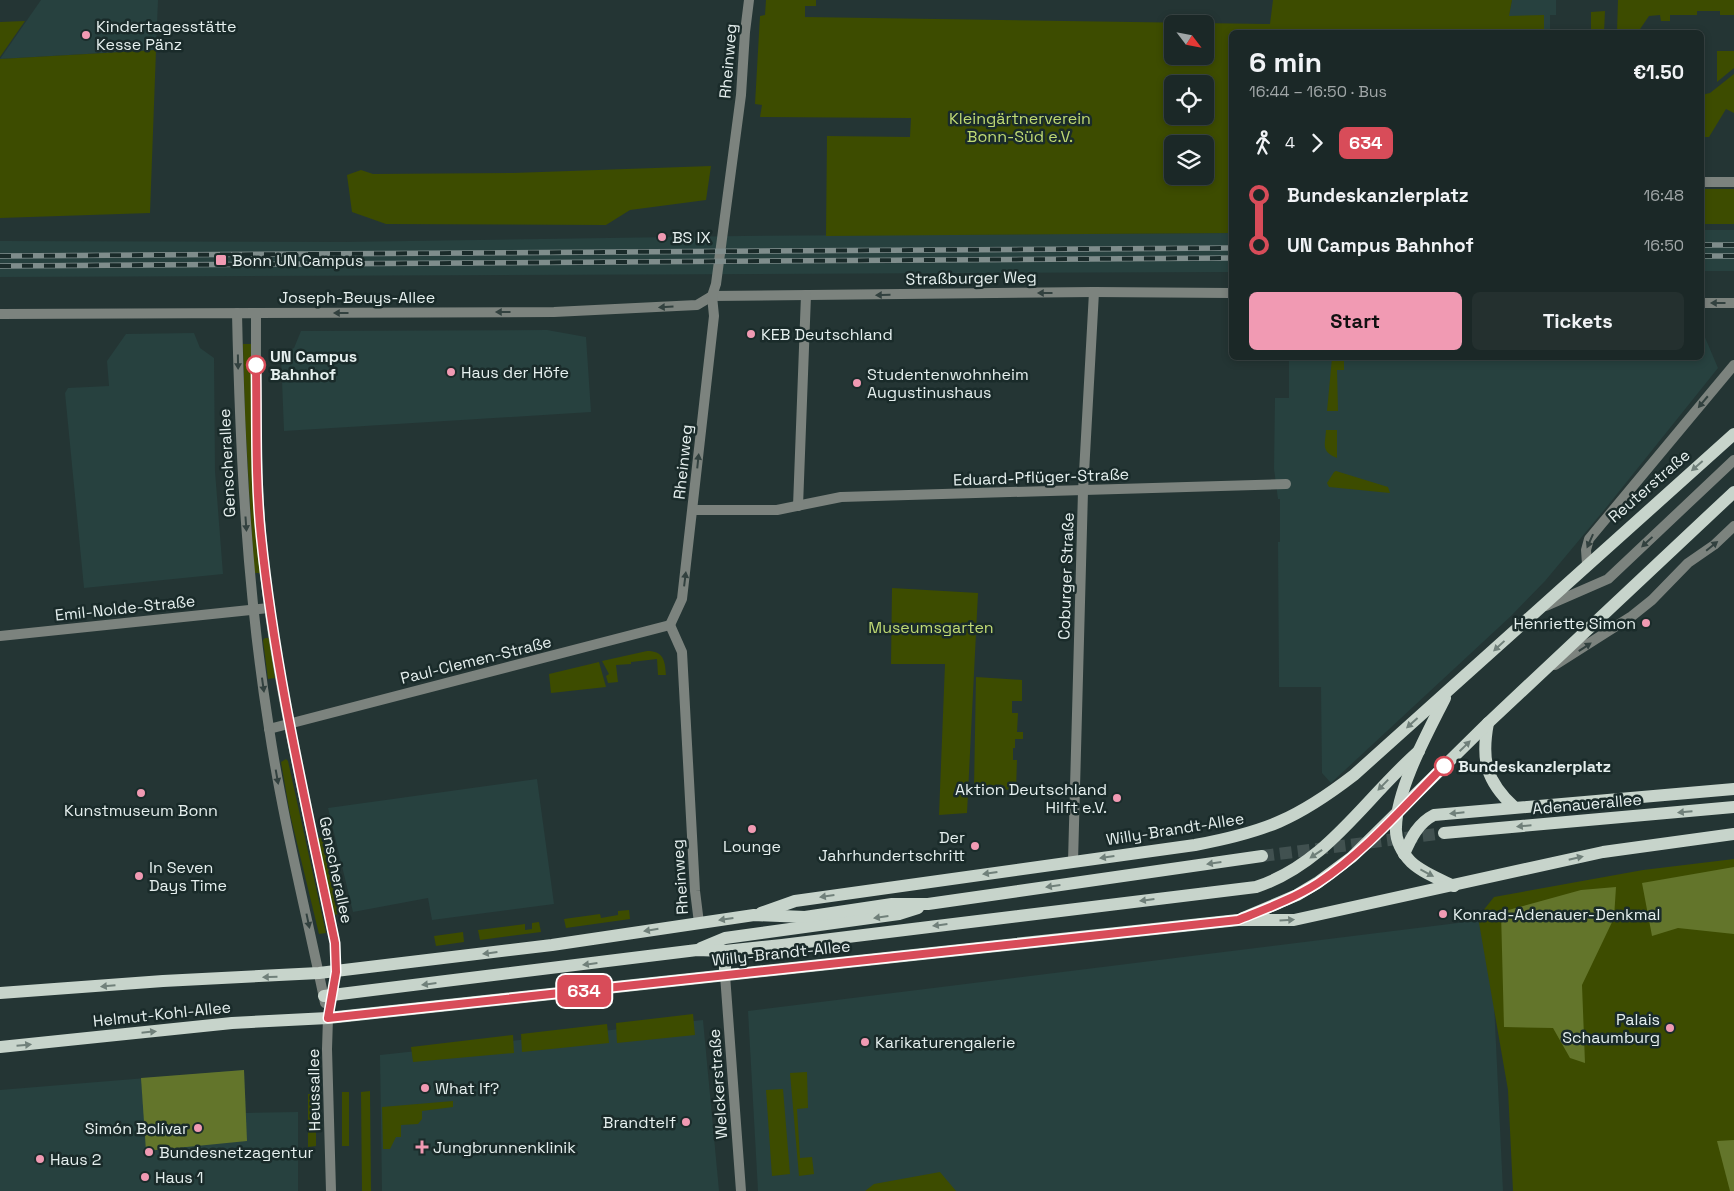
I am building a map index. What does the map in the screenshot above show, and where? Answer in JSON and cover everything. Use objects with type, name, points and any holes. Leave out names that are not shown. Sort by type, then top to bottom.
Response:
[{"type":"main road","name":"Reuterstraße","points":[[1587,564],[1734,434]]},
{"type":"main road","points":[[1238,920],[1297,895],[1317,884],[1352,857],[1488,723],[1734,492]]},
{"type":"main road","points":[[1454,886],[1420,870],[1404,854],[1396,836],[1397,812],[1419,751],[1448,691],[1587,564]]},
{"type":"main road","name":"Willy-Brandt-Allee","points":[[754,915],[795,901],[1195,845],[1275,826],[1302,812],[1348,780],[1448,691]]},
{"type":"main road","points":[[1488,723],[1485,751],[1488,775],[1514,807]]},
{"type":"main road","points":[[328,995],[697,950],[725,951],[1256,887],[1289,873],[1326,848],[1396,772],[1419,751]]},
{"type":"main road","points":[[1404,854],[1415,832],[1434,815],[1734,789]]},
{"type":"main road","name":"Adenauerallee","points":[[1444,833],[1734,807]]},
{"type":"main road","points":[[1238,920],[1294,920],[1603,852],[1734,834]]},
{"type":"main road","name":"Willy-Brandt-Allee","points":[[319,973],[552,945],[754,915],[805,917],[892,904],[928,904],[1262,856]]},
{"type":"main road","points":[[697,950],[725,938],[898,914],[928,904]]},
{"type":"main road","name":"Willy-Brandt-Allee","points":[[328,1018],[1238,920]]},
{"type":"main road","points":[[725,951],[725,975]]},
{"type":"main road","name":"Helmut-Kohl-Allee","points":[[0,993],[163,981],[319,973]]},
{"type":"main road","name":"Helmut-Kohl-Allee","points":[[0,1047],[232,1023],[328,1018]]},
{"type":"street","name":"Rheinweg","points":[[699,923],[695,891],[682,652],[670,625],[682,599],[694,510],[714,316],[712,296],[716,284],[741,95],[749,0]]},
{"type":"street","points":[[1704,182],[1734,182]]},
{"type":"street","name":"Straßburger Weg","points":[[712,296],[1094,292],[1229,293]]},
{"type":"street","name":"Coburger Straße","points":[[1073,862],[1083,491],[1094,292]]},
{"type":"street","points":[[798,506],[806,295]]},
{"type":"street","name":"Joseph-Beuys-Allee","points":[[0,314],[574,311],[697,305],[712,296]]},
{"type":"street","points":[[1704,303],[1734,303]]},
{"type":"street","name":"Genscherallee","points":[[237,313],[239,412],[253,610],[269,728],[284,814],[319,973],[328,995]]},
{"type":"street","name":"Genscherallee","points":[[256,313],[259,498],[270,608],[289,724],[335,943],[336,972],[328,995]]},
{"type":"street","points":[[1587,564],[1586,550],[1589,539],[1734,364]]},
{"type":"street","points":[[1538,610],[1608,579],[1734,460]]},
{"type":"street","name":"Eduard-Pflüger-Straße","points":[[694,510],[777,510],[841,497],[1286,484]]},
{"type":"street","points":[[1543,672],[1632,616],[1652,600],[1688,563],[1714,545],[1734,526]]},
{"type":"street","points":[[253,610],[270,608]]},
{"type":"street","name":"Emil-Nolde-Straße","points":[[0,636],[253,610]]},
{"type":"street","name":"Paul-Clemen-Straße","points":[[289,724],[670,625]]},
{"type":"street","points":[[269,728],[289,724]]},
{"type":"street","name":"Welckerstraße","points":[[725,975],[741,1191]]},
{"type":"street","name":"Heussallee","points":[[328,995],[331,1191]]},
{"type":"shaded area","name":"Kindertagesstätte Kesse Pänz","points":[[41,0],[158,0],[156,50],[0,59]]},
{"type":"shaded area","points":[[1512,0],[1556,0],[1556,15],[1550,15],[1550,30],[1505,30]]},
{"type":"shaded area","points":[[1704,230],[1734,230],[1734,271],[1704,271]]},
{"type":"shaded area","points":[[1229,233],[1229,272],[0,277],[0,241],[344,242],[741,236]]},
{"type":"shaded area","points":[[547,330],[586,337],[591,412],[284,431],[281,355],[294,348],[301,331]]},
{"type":"shaded area","points":[[194,333],[200,348],[214,358],[215,471],[223,574],[84,588],[65,393],[68,388],[109,386],[107,361],[126,334]]},
{"type":"shaded area","points":[[1704,335],[1718,368],[1545,581],[1511,616],[1331,783],[1322,773],[1321,687],[1279,687],[1278,542],[1280,542],[1280,499],[1278,499],[1274,469],[1275,398],[1289,398],[1289,360],[1704,360]]},
{"type":"shaded area","points":[[537,779],[554,904],[432,920],[428,898],[353,912],[328,808]]},
{"type":"shaded area","points":[[1490,919],[1503,1191],[758,1191],[748,1011]]},
{"type":"shaded area","points":[[703,1020],[719,1191],[382,1191],[380,1055]]},
{"type":"shaded area","name":"Bundesnetzagentur","points":[[244,1070],[246,1113],[298,1112],[298,1191],[0,1191],[0,1090]]},
{"type":"green space","name":"Kleingärtnerverein Bonn-Süd e.V.","points":[[766,0],[816,0],[816,6],[805,6],[805,17],[1164,22],[1164,65],[1214,65],[1214,23],[1270,24],[1273,0],[1512,0],[1509,16],[1544,15],[1544,30],[1229,30],[1229,233],[826,236],[827,136],[910,137],[911,118],[760,117],[762,105],[755,104],[760,16],[765,15]]},
{"type":"green space","points":[[1618,0],[1734,0],[1734,15],[1720,15],[1720,11],[1697,11],[1697,15],[1670,15],[1670,21],[1661,21],[1660,15],[1649,16],[1639,30],[1617,30]]},
{"type":"green space","points":[[1605,11],[1604,30],[1591,30],[1591,12]]},
{"type":"green space","points":[[25,21],[0,57],[0,22]]},
{"type":"green space","points":[[156,50],[150,213],[0,218],[0,59]]},
{"type":"green space","points":[[1717,51],[1734,51],[1734,68],[1717,82]]},
{"type":"green space","points":[[1734,74],[1734,113],[1726,109],[1709,137],[1704,137],[1704,94],[1710,93]]},
{"type":"green space","points":[[711,166],[706,200],[630,210],[606,225],[386,224],[352,212],[347,175],[361,170],[373,174],[513,173]]},
{"type":"green space","points":[[1704,189],[1734,189],[1734,224],[1704,224]]},
{"type":"green space","points":[[243,344],[251,344],[253,469],[260,573],[254,573],[245,418]]},
{"type":"green space","points":[[1332,360],[1344,360],[1344,370],[1337,370],[1338,411],[1327,411]]},
{"type":"green space","points":[[1326,430],[1337,430],[1337,458],[1326,450]]},
{"type":"green space","points":[[1336,471],[1388,487],[1390,493],[1329,487],[1327,483]]},
{"type":"green space","name":"Museumsgarten","points":[[892,588],[978,593],[967,813],[939,815],[945,664],[891,664]]},
{"type":"green space","points":[[269,638],[275,678],[268,679],[263,640]]},
{"type":"green space","points":[[653,651],[660,655],[665,665],[666,675],[658,675],[657,659],[631,662],[631,664],[616,665],[618,682],[608,683],[606,676],[609,674],[602,661]]},
{"type":"green space","points":[[599,662],[606,687],[551,693],[549,674]]},
{"type":"green space","points":[[976,677],[1022,680],[1022,701],[1012,701],[1012,713],[1018,713],[1017,732],[1023,732],[1023,739],[1015,739],[1015,748],[1013,748],[1013,760],[1017,760],[1016,790],[974,788]]},
{"type":"green space","points":[[286,759],[288,761],[326,933],[319,934],[290,814],[281,762]]},
{"type":"green space","points":[[323,837],[341,913],[335,915],[317,839]]},
{"type":"green space","points":[[1734,859],[1734,1191],[1513,1191],[1508,1090],[1478,917],[1494,897],[1643,870]]},
{"type":"green space","points":[[1734,867],[1734,934],[1678,928],[1652,936],[1642,883]]},
{"type":"green space","points":[[1616,887],[1614,918],[1582,985],[1585,1063],[1570,1058],[1553,1028],[1504,1027],[1501,912],[1581,890]]},
{"type":"green space","points":[[629,910],[630,919],[566,928],[564,919],[600,914],[601,918],[618,915],[618,911]]},
{"type":"green space","points":[[539,922],[541,932],[480,940],[478,930],[525,924],[525,930],[532,929],[532,923]]},
{"type":"green space","points":[[463,932],[464,942],[436,946],[434,936]]},
{"type":"green space","points":[[693,1014],[695,1035],[617,1043],[616,1023]]},
{"type":"green space","points":[[607,1024],[609,1043],[522,1052],[521,1034]]},
{"type":"green space","points":[[513,1035],[514,1053],[413,1062],[411,1047]]},
{"type":"green space","points":[[244,1070],[247,1141],[146,1151],[141,1078]]},
{"type":"green space","points":[[807,1072],[808,1108],[797,1109],[800,1158],[812,1157],[814,1174],[799,1176],[790,1073]]},
{"type":"green space","points":[[783,1089],[790,1174],[772,1176],[766,1090]]},
{"type":"green space","points":[[370,1091],[371,1191],[362,1191],[361,1092]]},
{"type":"green space","points":[[342,1092],[349,1092],[349,1146],[342,1146]]},
{"type":"green space","points":[[308,1094],[316,1094],[316,1146],[308,1147]]},
{"type":"green space","points":[[453,1101],[453,1107],[422,1111],[422,1119],[418,1124],[401,1125],[401,1137],[396,1137],[390,1149],[383,1149],[382,1107]]},
{"type":"green space","points":[[1734,1140],[1734,1191],[1730,1191],[1717,1141]]},
{"type":"green space","points":[[940,1172],[956,1191],[865,1191],[874,1184]]},
{"type":"tunnel","points":[[1262,856],[1444,833]]},
{"type":"railway","points":[[1704,245],[1734,245]]},
{"type":"railway","points":[[0,256],[1229,248]]},
{"type":"railway","points":[[1704,256],[1734,256]]},
{"type":"railway","points":[[0,266],[1229,258]]},
{"type":"bus line","name":"634","points":[[256,365],[261,533],[270,608],[289,724],[335,943],[336,972],[328,1018],[1238,920],[1297,895],[1335,871],[1370,840],[1444,766]]},
{"type":"place","name":"Kindertagesstätte Kesse Pänz","points":[[86,35]]},
{"type":"place","name":"BS IX","points":[[662,237]]},
{"type":"place","name":"Bonn UN Campus","points":[[221,260]]},
{"type":"place","name":"KEB Deutschland","points":[[751,334]]},
{"type":"place","name":"UN Campus Bahnhof","points":[[256,365]]},
{"type":"place","name":"Haus der Höfe","points":[[451,372]]},
{"type":"place","name":"Studentenwohnheim Augustinushaus","points":[[857,383]]},
{"type":"place","name":"Henriette Simon","points":[[1646,623]]},
{"type":"place","name":"Bundeskanzlerplatz","points":[[1444,766]]},
{"type":"place","name":"Kunstmuseum Bonn","points":[[141,793]]},
{"type":"place","name":"Aktion Deutschland Hilft e.V.","points":[[1117,798]]},
{"type":"place","name":"Lounge","points":[[752,829]]},
{"type":"place","name":"Der Jahrhundertschritt","points":[[975,846]]},
{"type":"place","name":"In Seven Days Time","points":[[139,876]]},
{"type":"place","name":"Konrad-Adenauer-Denkmal","points":[[1443,914]]},
{"type":"place","name":"Palais Schaumburg","points":[[1670,1028]]},
{"type":"place","name":"Karikaturengalerie","points":[[865,1042]]},
{"type":"place","name":"What If?","points":[[425,1088]]},
{"type":"place","name":"Brandtelf","points":[[686,1122]]},
{"type":"place","name":"Simón Bolívar","points":[[198,1128]]},
{"type":"place","name":"Jungbrunnenklinik","points":[[422,1147]]},
{"type":"place","name":"Bundesnetzagentur","points":[[149,1152]]},
{"type":"place","name":"Haus 2","points":[[40,1159]]},
{"type":"place","name":"Haus 1","points":[[145,1177]]}]
